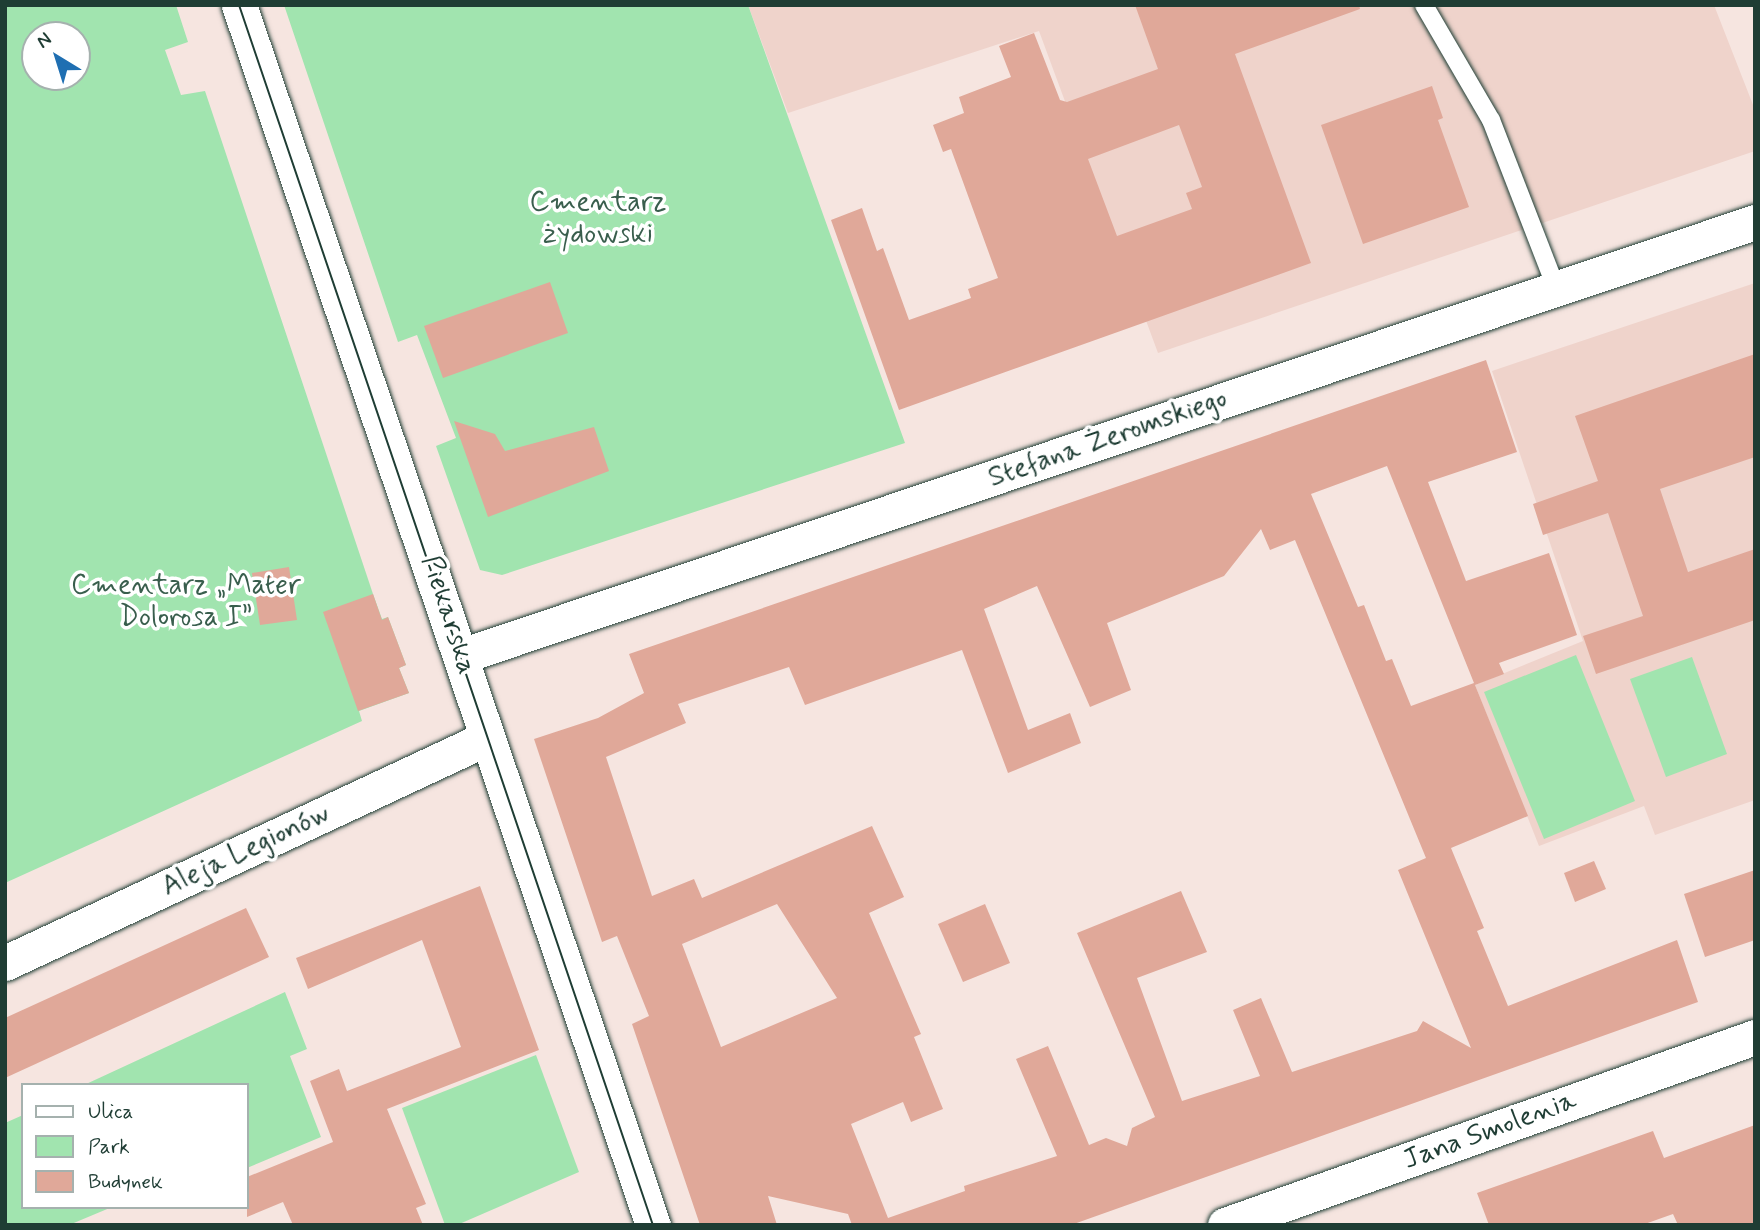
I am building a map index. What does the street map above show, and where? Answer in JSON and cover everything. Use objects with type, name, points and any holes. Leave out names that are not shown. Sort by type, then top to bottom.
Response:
[{"type":"street","name":"Piekarska","points":[[239,5],[653,1225]]},
{"type":"street","name":"Stefana Żeromskiego","points":[[461,656],[1755,222]]},
{"type":"street","name":"Aleja Legionów","points":[[5,963],[487,738]]},
{"type":"street","name":"Jana Smolenia","points":[[1225,1225],[1755,1037]]},
{"type":"lane","points":[[1424,5],[1491,120],[1556,288]]},
{"type":"shaded area","points":[[748,5],[1714,5],[1755,110],[1755,151],[1158,353],[1039,31],[788,113]]},
{"type":"shaded area","points":[[1755,283],[1755,800],[1655,835],[1644,806],[1539,846],[1475,685],[1583,641],[1492,371]]},
{"type":"green space","name":"Cmentarz „Mater Dolorosa I”","points":[[5,5],[176,5],[188,42],[165,50],[181,95],[205,91],[373,594],[382,619],[388,617],[406,665],[399,668],[409,693],[359,711],[362,721],[5,883]]},
{"type":"green space","name":"Cmentarz żydowski","points":[[284,5],[748,5],[905,443],[502,575],[480,570],[436,446],[456,438],[417,335],[398,342]]},
{"type":"green space","points":[[1576,655],[1635,801],[1544,839],[1484,692]]},
{"type":"green space","points":[[1692,657],[1727,754],[1666,777],[1630,679]]},
{"type":"green space","points":[[285,992],[307,1049],[290,1056],[321,1137],[248,1168],[248,1083],[88,1083]]},
{"type":"green space","points":[[536,1055],[579,1172],[457,1225],[445,1225],[402,1108]]},
{"type":"green space","points":[[21,1116],[21,1209],[107,1209],[69,1225],[5,1225],[5,1123]]},
{"type":"building","points":[[1135,5],[1359,5],[1360,9],[1235,54],[1311,263],[899,410],[831,220],[862,208],[877,251],[883,248],[909,320],[971,298],[968,289],[998,278],[951,149],[943,152],[933,125],[964,113],[959,97],[1011,77],[999,46],[1034,33],[1060,100],[1067,102],[1158,69]],"holes":[[[1179,125],[1202,187],[1186,193],[1192,209],[1117,236],[1088,159]]]},
{"type":"building","points":[[1432,86],[1443,118],[1438,120],[1469,207],[1363,244],[1321,125]]},
{"type":"building","points":[[550,282],[568,333],[443,378],[424,326]]},
{"type":"building","points":[[1755,354],[1755,457],[1660,489],[1688,572],[1755,549],[1755,620],[1596,674],[1583,636],[1643,616],[1608,513],[1543,535],[1533,504],[1598,481],[1575,416]]},
{"type":"building","points":[[1486,360],[1517,452],[1428,482],[1466,581],[1549,553],[1577,635],[1499,663],[1504,674],[1475,685],[1528,816],[1451,848],[1484,928],[1477,931],[1508,1006],[1677,940],[1698,1002],[1071,1225],[852,1225],[848,1214],[768,1196],[777,1225],[700,1225],[632,1024],[649,1016],[617,936],[602,942],[534,739],[598,718],[644,693],[629,654]],"holes":[[[1387,466],[1474,683],[1411,706],[1392,659],[1386,661],[1364,605],[1358,607],[1311,494]],[[1261,529],[1270,550],[1295,540],[1426,858],[1398,870],[1471,1048],[1423,1021],[1417,1031],[1292,1072],[1261,998],[1233,1010],[1260,1076],[1182,1101],[1137,978],[1207,952],[1181,891],[1077,933],[1155,1117],[1132,1128],[1127,1146],[1106,1138],[1089,1145],[1048,1046],[1016,1059],[1057,1156],[964,1186],[965,1191],[888,1218],[851,1124],[903,1102],[911,1122],[943,1109],[914,1037],[921,1034],[869,913],[904,897],[872,826],[702,898],[694,879],[652,896],[606,757],[686,723],[678,704],[789,667],[805,705],[962,650],[1008,773],[1081,743],[1070,713],[1028,730],[984,609],[1037,586],[1090,707],[1131,690],[1107,623],[1224,576]],[[777,904],[837,998],[721,1047],[682,944]]]},
{"type":"building","points":[[454,421],[495,434],[505,451],[594,427],[609,471],[488,517]]},
{"type":"building","points":[[289,567],[297,620],[260,625],[252,573]]},
{"type":"building","points":[[373,594],[382,620],[388,617],[406,665],[399,668],[409,693],[358,711],[323,612]]},
{"type":"building","points":[[1594,861],[1606,889],[1575,902],[1564,873]]},
{"type":"building","points":[[1755,870],[1755,940],[1705,957],[1684,894]]},
{"type":"building","points":[[480,886],[539,1050],[387,1109],[426,1204],[416,1208],[423,1225],[293,1225],[283,1202],[247,1217],[248,1177],[333,1142],[310,1081],[339,1069],[347,1091],[461,1047],[422,940],[308,989],[296,958]]},
{"type":"building","points":[[985,904],[1010,963],[963,982],[938,924]]},
{"type":"building","points":[[246,908],[269,957],[5,1078],[5,1018]]},
{"type":"building","points":[[1755,1125],[1755,1225],[1678,1225],[1673,1214],[1642,1225],[1489,1225],[1477,1193],[1653,1131],[1664,1158]]},
{"type":"tram line","points":[[239,5],[653,1225]]}]
